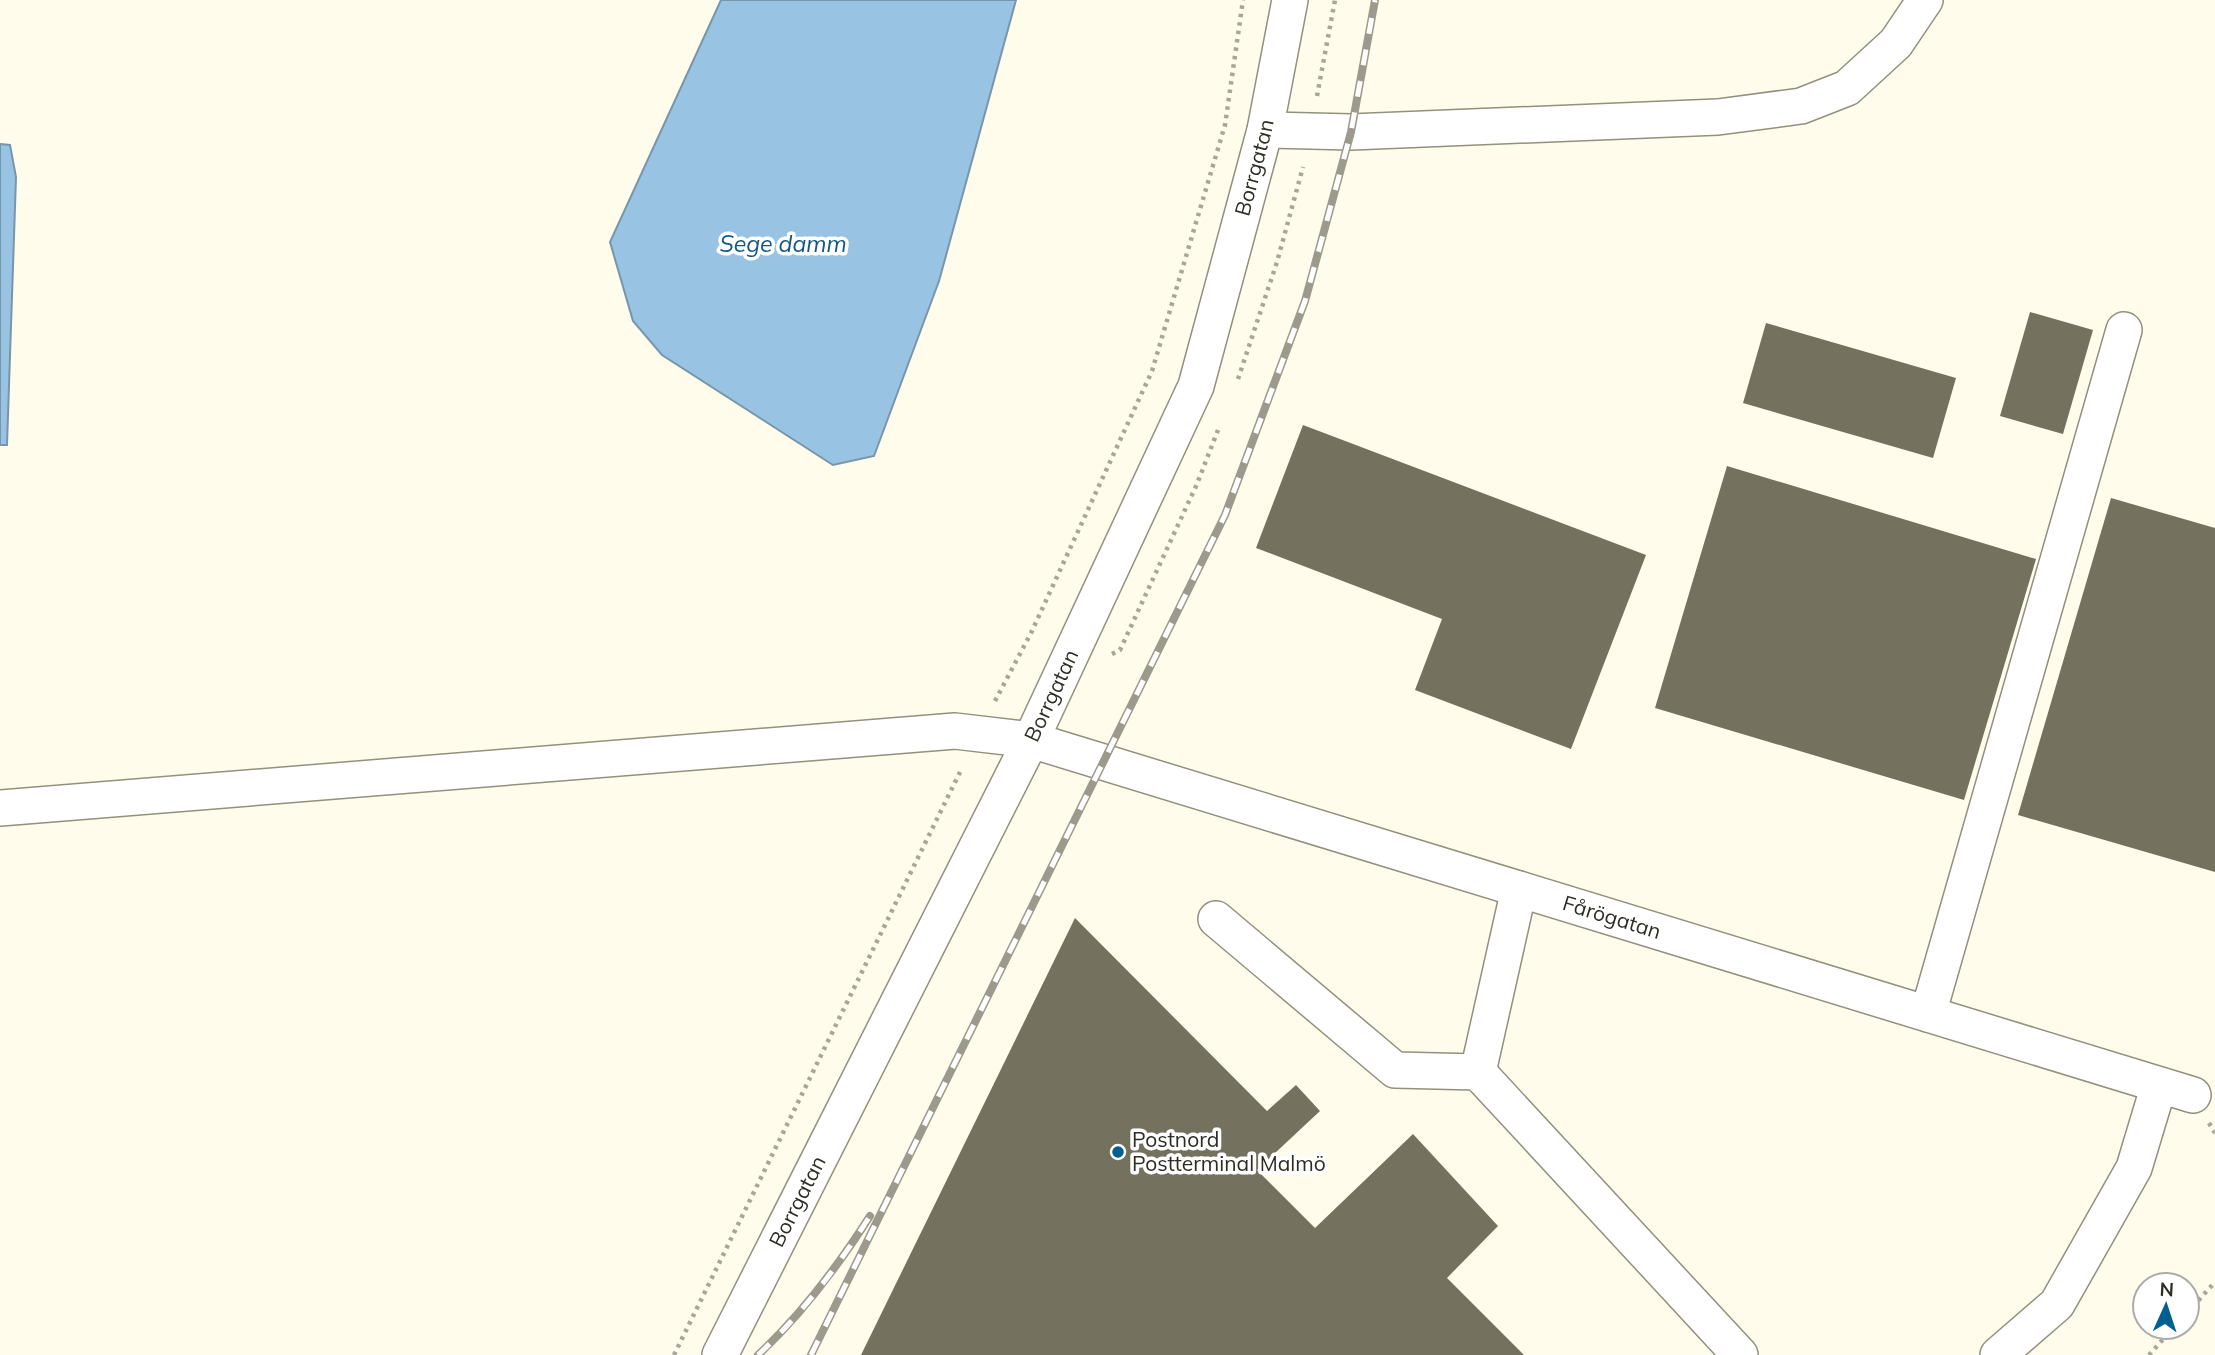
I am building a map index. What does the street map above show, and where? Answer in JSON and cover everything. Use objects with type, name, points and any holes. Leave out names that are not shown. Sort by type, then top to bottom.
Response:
[{"type":"street","name":"Borrgatan","points":[[720,1355],[1031,740],[1196,386],[1265,130],[1290,0]]},
{"type":"street","points":[[1265,130],[1351,132],[1718,117],[1801,106],[1847,88],[1896,43],[1925,0]]},
{"type":"street","points":[[1928,1014],[2124,330]]},
{"type":"street","name":"Fårögatan","points":[[0,808],[955,730],[1031,740],[2193,1095]]},
{"type":"street","points":[[1478,1072],[1519,889]]},
{"type":"street","points":[[1216,919],[1395,1070],[1478,1072],[1740,1355]]},
{"type":"street","points":[[1997,1355],[2057,1304],[2134,1168],[2159,1085]]},
{"type":"path","points":[[674,1355],[1037,621],[1152,371],[1225,125],[1243,0]]},
{"type":"path","points":[[2201,1298],[2215,1282]]},
{"type":"path","points":[[2149,1355],[2162,1341]]},
{"type":"water","name":"Sege damm","points":[[721,0],[1016,0],[939,281],[874,456],[833,465],[662,355],[633,321],[610,242]]},
{"type":"water","points":[[0,144],[10,145],[16,177],[7,445],[0,445]]},
{"type":"building","points":[[2030,312],[2093,330],[2063,434],[2000,416]]},
{"type":"building","points":[[1766,323],[1956,378],[1933,458],[1743,403]]},
{"type":"building","points":[[1303,425],[1646,555],[1571,749],[1415,690],[1442,619],[1256,548]]},
{"type":"building","points":[[1727,466],[2036,559],[1964,800],[1655,708]]},
{"type":"building","points":[[2111,498],[2215,528],[2215,872],[2018,815]]},
{"type":"building","name":"Postnord Postterminal Malmö","points":[[1075,918],[1267,1111],[1296,1085],[1320,1111],[1257,1170],[1315,1228],[1413,1134],[1498,1226],[1447,1278],[1524,1355],[861,1355]]},
{"type":"railway","points":[[811,1355],[1225,515],[1305,301],[1351,132],[1375,0]]},
{"type":"railway","points":[[758,1355],[790,1323],[818,1289],[870,1216]]},
{"type":"place","name":"Postnord Postterminal Malmö","points":[[1118,1152]]}]
